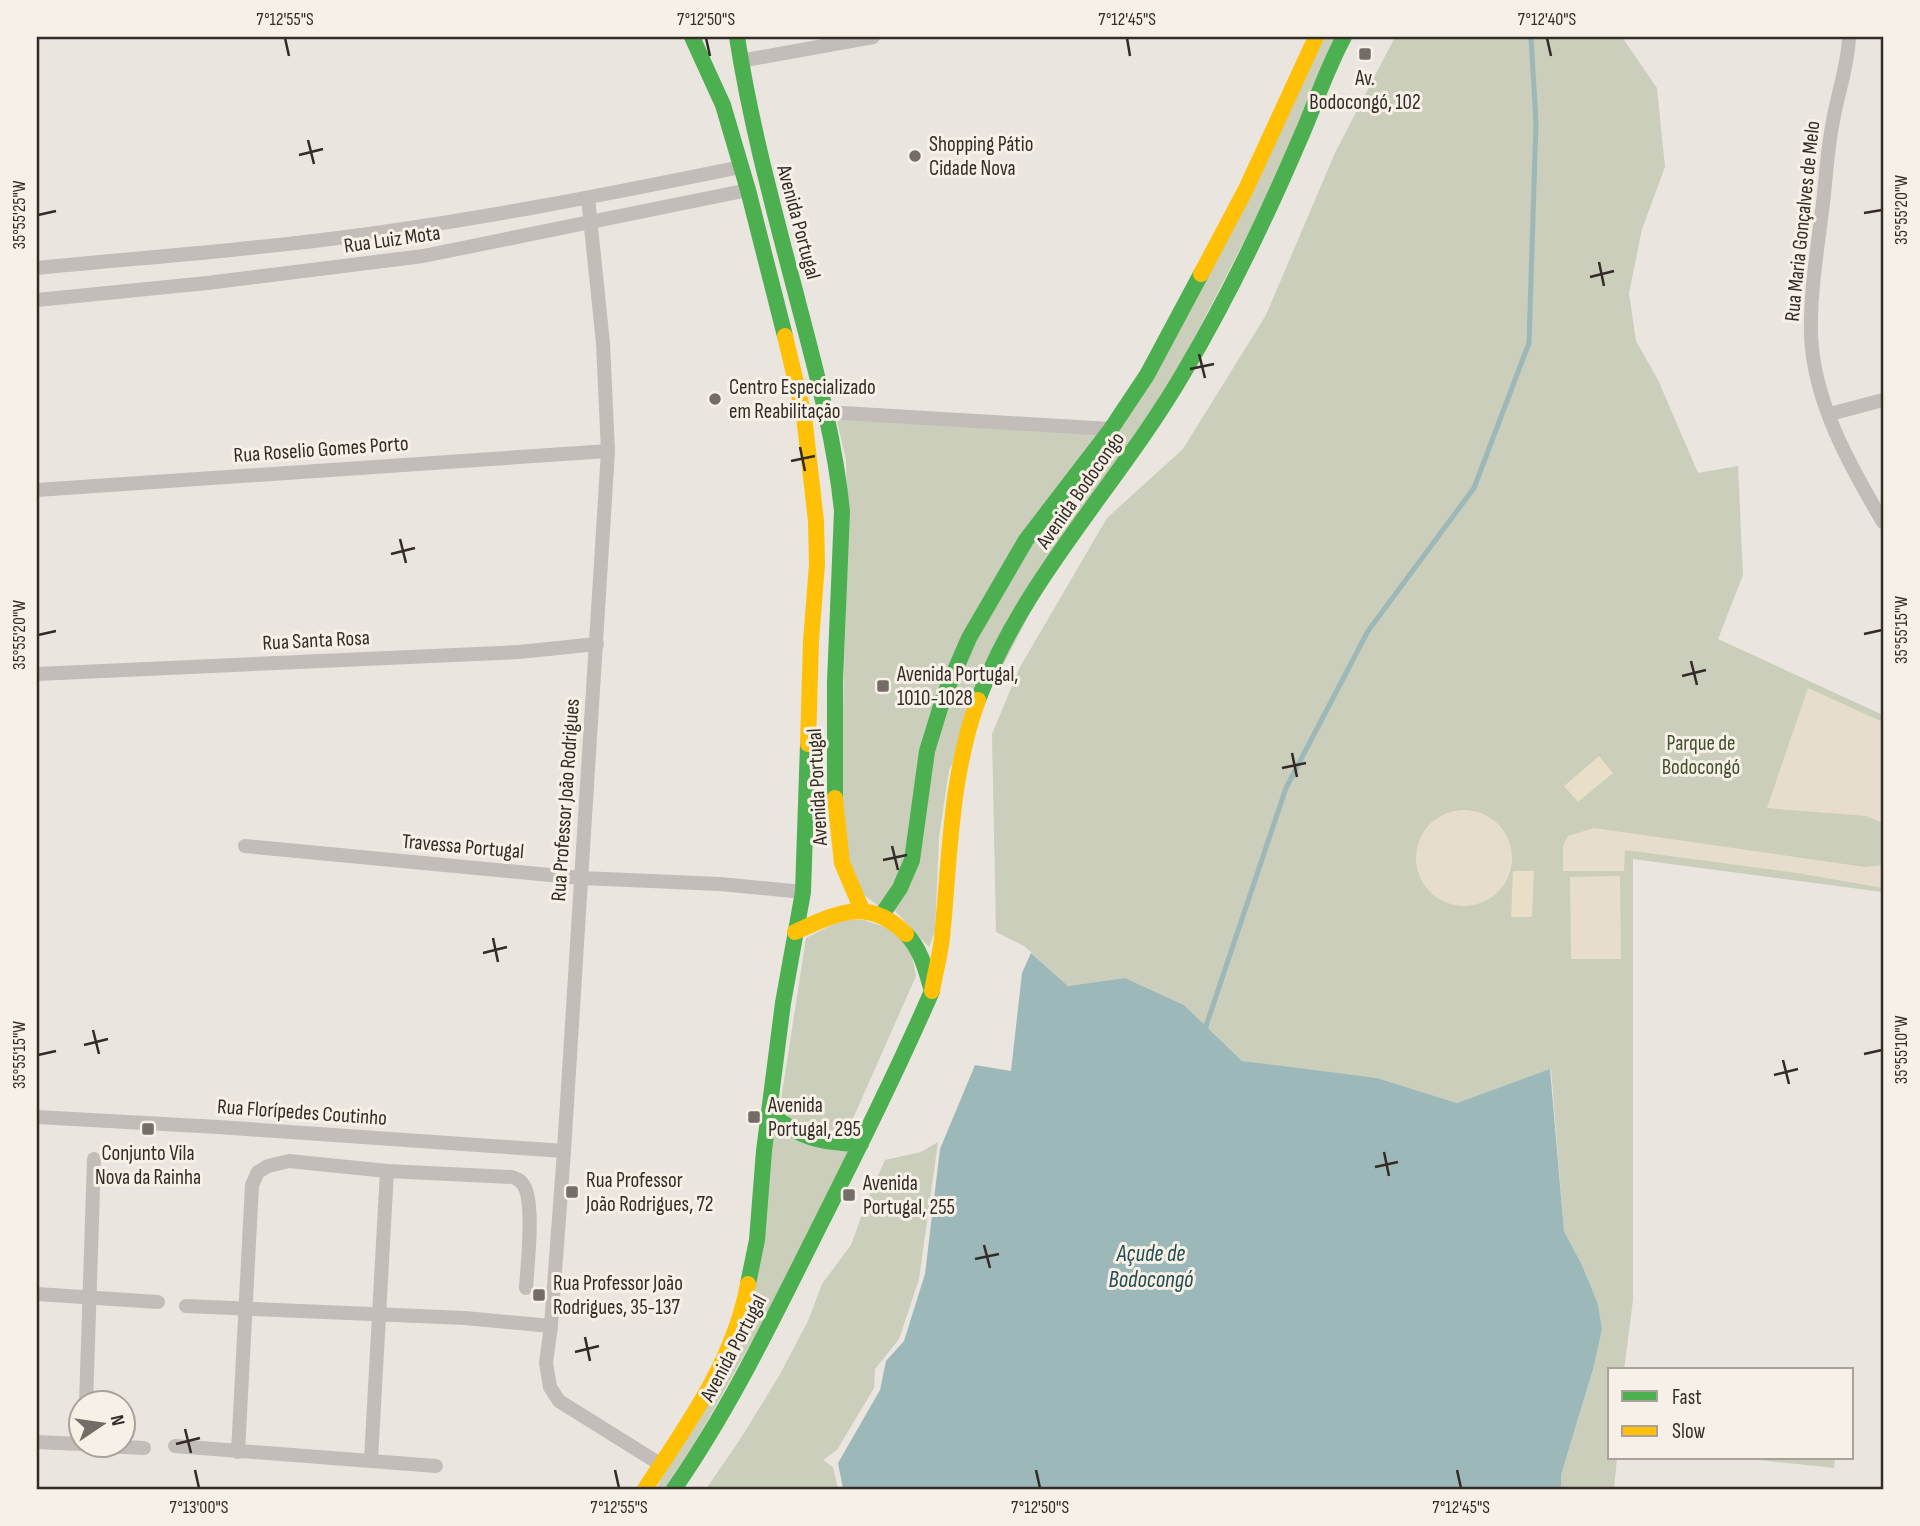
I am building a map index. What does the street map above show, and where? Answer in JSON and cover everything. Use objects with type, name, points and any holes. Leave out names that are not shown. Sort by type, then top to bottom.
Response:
[{"type":"main road","name":"Avenida Portugal","points":[[645,1489],[702,1402],[724,1359],[744,1307],[757,1240],[769,1112],[803,892],[811,641],[817,564],[816,521],[804,416],[748,190],[723,105],[692,37]]},
{"type":"main road","name":"Avenida Portugal","points":[[737,37],[759,150],[826,412],[839,481],[842,510],[834,704],[835,803],[844,869],[862,910]]},
{"type":"main road","name":"Avenida Bodocongo","points":[[881,916],[900,888],[912,860],[927,751],[944,696],[970,638],[1026,540],[1111,429],[1147,375],[1246,189],[1316,37]]},
{"type":"main road","name":"Avenida Bodocongo","points":[[932,990],[942,935],[949,830],[956,780],[967,730],[986,677],[1020,614],[1120,471],[1182,375],[1254,238],[1344,37]]},
{"type":"main road","points":[[795,932],[850,910],[862,910],[881,916],[899,927],[913,941],[932,990]]},
{"type":"main road","name":"Avenida Portugal","points":[[674,1489],[704,1446],[732,1398],[891,1085],[932,990]]},
{"type":"main road","points":[[769,1112],[781,1124],[818,1142],[861,1144]]},
{"type":"street","points":[[740,61],[873,37]]},
{"type":"street","name":"Rua Maria Gonçalves de Melo","points":[[1849,37],[1844,74],[1832,121],[1811,336],[1815,363],[1844,452],[1883,522]]},
{"type":"street","name":"Rua Luiz Mota","points":[[37,268],[336,238],[588,198],[741,167]]},
{"type":"street","name":"Rua Luiz Mota","points":[[37,300],[276,275],[423,256],[748,190]]},
{"type":"street","name":"Rua Professor João Rodrigues","points":[[588,198],[603,343],[608,451],[564,1151],[547,1375],[550,1387],[559,1401],[660,1464]]},
{"type":"street","points":[[1830,414],[1883,400]]},
{"type":"street","points":[[826,412],[1111,429]]},
{"type":"street","name":"Rua Roselio Gomes Porto","points":[[37,490],[608,451]]},
{"type":"street","name":"Rua Santa Rosa","points":[[37,674],[519,652],[597,644]]},
{"type":"street","name":"Travessa Portugal","points":[[245,846],[582,878],[720,884],[803,892]]},
{"type":"street","name":"Rua Florípedes Coutinho","points":[[37,1117],[564,1151]]},
{"type":"street","points":[[87,1390],[94,1159]]},
{"type":"street","points":[[238,1452],[252,1185],[258,1172],[268,1166],[289,1161],[387,1171],[512,1177],[520,1180],[528,1199],[530,1227],[526,1289]]},
{"type":"street","points":[[371,1460],[387,1171]]},
{"type":"street","points":[[37,1294],[158,1302]]},
{"type":"street","points":[[186,1306],[465,1318],[551,1326]]},
{"type":"street","points":[[37,1442],[66,1443]]},
{"type":"street","points":[[175,1446],[436,1466]]},
{"type":"street","points":[[136,1448],[144,1448]]},
{"type":"green space","points":[[1321,37],[1337,37],[1267,197],[1174,377],[1081,514],[949,770],[939,837],[935,931],[929,947],[894,910],[932,757],[965,662],[1019,563],[1133,407]]},
{"type":"green space","name":"Parque de Bodocongó","points":[[1395,37],[1622,37],[1657,88],[1665,167],[1642,229],[1629,293],[1636,341],[1658,380],[1698,473],[1738,466],[1743,575],[1718,639],[1883,715],[1883,892],[1633,859],[1633,1300],[1624,1368],[1608,1368],[1608,1460],[1617,1460],[1614,1489],[1561,1489],[1561,1475],[1594,1366],[1602,1329],[1598,1304],[1564,1231],[1551,1069],[1457,1103],[1377,1078],[1242,1061],[1184,1005],[1125,978],[1068,986],[1024,946],[996,932],[992,734],[1020,667],[1107,518],[1183,449],[1266,315],[1335,153]]},
{"type":"green space","points":[[836,417],[1098,433],[959,646],[907,858],[880,907],[856,889],[840,814],[848,534],[846,460]]},
{"type":"green space","points":[[842,920],[864,920],[890,929],[910,948],[916,976],[847,1132],[824,1130],[789,1119],[781,1100],[806,938]]},
{"type":"green space","points":[[776,1125],[851,1148],[796,1263],[669,1489],[656,1489],[743,1328]]},
{"type":"green space","points":[[938,1142],[919,1279],[899,1339],[875,1369],[874,1388],[837,1450],[823,1460],[833,1467],[838,1489],[706,1489],[779,1376],[808,1321],[822,1284],[851,1245],[885,1160],[921,1152]]},
{"type":"green space","points":[[1759,1460],[1835,1460],[1834,1468]]},
{"type":"sand","points":[[1599,756],[1613,773],[1578,802],[1564,786]]},
{"type":"sand","points":[[1513,871],[1534,871],[1532,917],[1511,917]]},
{"type":"shaded area","points":[[1808,688],[1883,722],[1883,823],[1866,816],[1767,808]]},
{"type":"shaded area","points":[[1464,810],[1482,813],[1498,824],[1509,840],[1512,858],[1509,876],[1498,892],[1482,903],[1464,906],[1446,903],[1430,892],[1419,876],[1416,858],[1419,840],[1430,824],[1446,813]]},
{"type":"shaded area","points":[[1594,828],[1865,867],[1883,865],[1883,888],[1797,873],[1625,850],[1624,871],[1563,871],[1563,846],[1568,836]]},
{"type":"shaded area","points":[[1620,876],[1621,959],[1571,959],[1570,877]]},
{"type":"water","name":"Açude de Bodocongó","points":[[1031,953],[1068,986],[1125,978],[1184,1005],[1242,1061],[1377,1078],[1457,1103],[1550,1069],[1564,1231],[1598,1304],[1602,1329],[1594,1366],[1561,1475],[1561,1489],[843,1489],[838,1463],[880,1390],[886,1361],[904,1341],[925,1274],[940,1149],[975,1065],[1011,1071],[1022,973]]},
{"type":"waterway","points":[[1206,1033],[1206,1026],[1286,788],[1368,631],[1474,488],[1529,343],[1536,122],[1531,37]]},
{"type":"traffic: fast","points":[[692,37],[723,105],[748,190],[785,336]]},
{"type":"traffic: fast","points":[[737,37],[756,137],[818,380],[839,484],[842,511],[835,682],[835,798]]},
{"type":"traffic: fast","points":[[978,700],[997,655],[1020,613],[1158,413],[1201,343],[1261,225],[1344,37]]},
{"type":"traffic: fast","points":[[881,916],[900,888],[912,860],[927,751],[944,696],[969,638],[1026,540],[1111,429],[1147,375],[1201,274]]},
{"type":"traffic: fast","points":[[748,1284],[757,1240],[764,1151],[783,1003],[803,892],[808,744]]},
{"type":"traffic: fast","points":[[674,1489],[710,1434],[758,1348],[869,1127],[932,991],[919,953],[906,934]]},
{"type":"traffic: fast","points":[[769,1112],[791,1128],[812,1138],[861,1144]]},
{"type":"traffic: slow","points":[[1201,274],[1246,189],[1316,37]]},
{"type":"traffic: slow","points":[[785,336],[804,416],[816,521],[817,564],[811,641],[808,744]]},
{"type":"traffic: slow","points":[[932,991],[942,938],[956,788],[978,700]]},
{"type":"traffic: slow","points":[[835,798],[842,863],[862,910]]},
{"type":"traffic: slow","points":[[795,932],[839,914],[865,912],[879,915],[906,934]]},
{"type":"traffic: slow","points":[[645,1489],[692,1416],[720,1366],[732,1340],[748,1284]]},
{"type":"place","name":"Av. Bodocongó, 102","points":[[1365,54]]},
{"type":"place","name":"Shopping Pátio Cidade Nova","points":[[915,156]]},
{"type":"place","name":"Centro Especializado em Reabilitação","points":[[715,399]]},
{"type":"place","name":"Avenida Portugal, 1010-1028","points":[[883,686]]},
{"type":"place","name":"Avenida Portugal, 295","points":[[754,1117]]},
{"type":"place","name":"Conjunto Vila Nova da Rainha","points":[[148,1129]]},
{"type":"place","name":"Rua Professor João Rodrigues, 72","points":[[572,1192]]},
{"type":"place","name":"Avenida Portugal, 255","points":[[849,1195]]},
{"type":"place","name":"Rua Professor João Rodrigues, 35-137","points":[[539,1295]]}]
